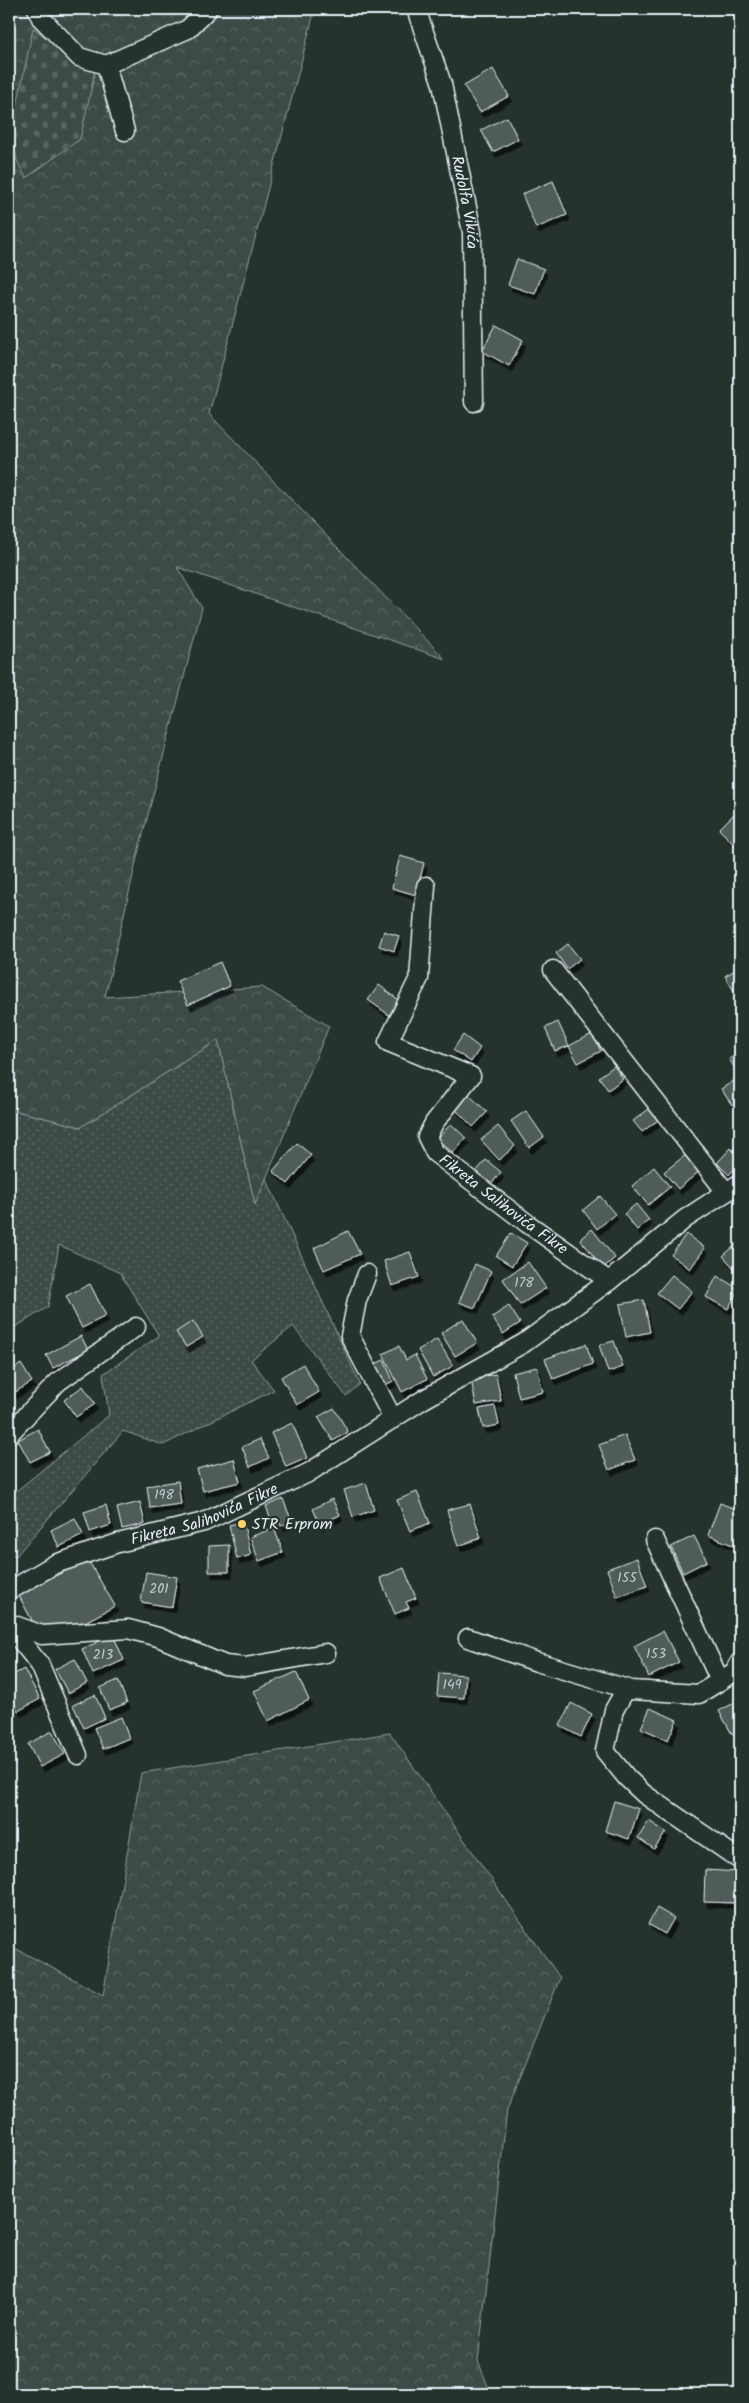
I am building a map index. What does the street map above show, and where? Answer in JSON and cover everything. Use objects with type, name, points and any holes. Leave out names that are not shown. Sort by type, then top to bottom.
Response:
[{"type":"street","points":[[37,9],[41,18],[79,57],[106,65],[188,29],[208,9]]},
{"type":"street","name":"Rudolfa Vikića","points":[[416,9],[442,84],[472,232],[474,402]]},
{"type":"street","points":[[106,65],[125,131]]},
{"type":"street","name":"Fikreta Salihovića Fikre","points":[[426,886],[419,978],[388,1042],[470,1076],[434,1123],[427,1137],[434,1153],[528,1224],[609,1281]]},
{"type":"street","name":"Fikreta Salihovića Fikre","points":[[9,1591],[55,1564],[118,1543],[204,1522],[308,1473],[393,1419],[524,1343],[609,1281],[685,1219],[733,1188],[553,970]]},
{"type":"street","points":[[367,1274],[357,1300],[350,1336],[393,1419]]},
{"type":"street","points":[[9,1434],[58,1382],[136,1327]]},
{"type":"street","points":[[655,1540],[720,1681]]},
{"type":"street","points":[[9,1625],[42,1636],[128,1629],[158,1637],[225,1665],[245,1667],[326,1653]]},
{"type":"street","points":[[9,1625],[40,1665],[78,1755]]},
{"type":"street","points":[[468,1638],[537,1662],[626,1689],[699,1694],[734,1672],[740,1662]]},
{"type":"street","points":[[626,1689],[614,1710],[605,1750],[627,1778],[644,1794],[740,1860]]},
{"type":"green space","points":[[9,9],[315,9],[209,414],[445,659],[177,567],[202,608],[139,849],[105,997],[262,987],[329,1026],[255,1205],[218,1040],[81,1127],[9,1109]]},
{"type":"green space","points":[[33,28],[95,72],[80,139],[26,178],[9,145]]},
{"type":"green space","points":[[218,1040],[255,1204],[266,1178],[360,1384],[346,1396],[293,1326],[251,1360],[274,1390],[163,1445],[123,1431],[16,1556],[9,1554],[9,1497],[109,1415],[103,1374],[159,1336],[120,1273],[59,1245],[48,1307],[9,1331],[9,1109],[81,1127]]},
{"type":"green space","points":[[390,1733],[560,1978],[507,2110],[478,2361],[491,2394],[9,2394],[9,1945],[103,1995],[141,1773]]},
{"type":"building","points":[[493,69],[509,96],[480,112],[464,86]]},
{"type":"building","points":[[507,117],[518,139],[493,152],[481,130]]},
{"type":"building","points":[[553,181],[567,215],[536,228],[522,194]]},
{"type":"building","points":[[517,259],[544,269],[535,294],[508,285]]},
{"type":"building","points":[[496,325],[523,340],[509,366],[482,351]]},
{"type":"building","points":[[739,809],[740,811],[740,851],[719,829]]},
{"type":"building","points":[[400,856],[424,863],[416,895],[392,888]]},
{"type":"building","points":[[384,931],[399,936],[394,951],[379,946]]},
{"type":"building","points":[[568,944],[580,959],[567,969],[556,953]]},
{"type":"building","points":[[220,962],[230,986],[188,1005],[177,981]]},
{"type":"building","points":[[740,967],[740,1001],[725,976]]},
{"type":"building","points":[[379,985],[400,1001],[389,1015],[368,1000]]},
{"type":"building","points":[[558,1022],[569,1046],[555,1051],[545,1028]]},
{"type":"building","points":[[592,1034],[601,1051],[578,1063],[569,1046]]},
{"type":"building","points":[[463,1035],[480,1048],[471,1062],[453,1050]]},
{"type":"building","points":[[740,1052],[740,1076],[729,1059]]},
{"type":"building","points":[[614,1066],[623,1079],[608,1090],[599,1077]]},
{"type":"building","points":[[740,1077],[740,1099],[732,1105],[721,1089]]},
{"type":"building","points":[[469,1095],[487,1112],[473,1127],[455,1109]]},
{"type":"building","points":[[649,1109],[658,1120],[642,1132],[633,1121]]},
{"type":"building","points":[[526,1111],[544,1137],[529,1148],[511,1121]]},
{"type":"building","points":[[451,1124],[466,1138],[453,1153],[437,1139]]},
{"type":"building","points":[[498,1126],[515,1146],[499,1160],[481,1140]]},
{"type":"building","points":[[297,1143],[311,1155],[288,1184],[273,1171]]},
{"type":"building","points":[[731,1148],[740,1158],[740,1163],[729,1175],[717,1163]]},
{"type":"building","points":[[688,1153],[701,1170],[678,1189],[664,1172]]},
{"type":"building","points":[[486,1160],[501,1172],[490,1186],[475,1173]]},
{"type":"building","points":[[654,1167],[670,1187],[648,1205],[632,1186]]},
{"type":"building","points":[[600,1196],[615,1214],[597,1229],[583,1210]]},
{"type":"building","points":[[636,1204],[649,1220],[637,1230],[624,1214]]},
{"type":"building","points":[[592,1229],[615,1258],[603,1268],[580,1239]]},
{"type":"building","points":[[348,1231],[360,1254],[324,1270],[314,1248]]},
{"type":"building","points":[[511,1233],[527,1243],[512,1266],[496,1256]]},
{"type":"building","points":[[686,1234],[705,1248],[690,1269],[671,1255]]},
{"type":"building","points":[[740,1241],[740,1275],[723,1256]]},
{"type":"building","points":[[410,1252],[419,1277],[392,1286],[384,1261]]},
{"type":"building","points":[[528,1262],[546,1288],[520,1305],[503,1279]]},
{"type":"building","points":[[475,1264],[491,1271],[475,1308],[459,1302]]},
{"type":"building","points":[[672,1275],[692,1291],[678,1309],[657,1293]]},
{"type":"building","points":[[717,1276],[739,1289],[728,1309],[706,1297]]},
{"type":"building","points":[[90,1284],[106,1316],[82,1328],[66,1296]]},
{"type":"building","points":[[644,1300],[650,1332],[626,1337],[620,1304]]},
{"type":"building","points":[[509,1306],[520,1323],[503,1334],[492,1317]]},
{"type":"building","points":[[463,1319],[477,1343],[455,1356],[441,1333]]},
{"type":"building","points":[[193,1321],[203,1337],[186,1347],[176,1332]]},
{"type":"building","points":[[81,1336],[88,1350],[53,1368],[46,1355]]},
{"type":"building","points":[[437,1339],[453,1366],[433,1377],[418,1350]]},
{"type":"building","points":[[614,1341],[623,1367],[608,1372],[599,1345]]},
{"type":"building","points":[[586,1344],[593,1364],[553,1379],[545,1359]]},
{"type":"building","points":[[399,1346],[406,1360],[415,1355],[427,1379],[402,1392],[383,1354]]},
{"type":"building","points":[[384,1360],[393,1381],[383,1386],[373,1365]]},
{"type":"building","points":[[21,1364],[32,1382],[10,1395],[9,1372]]},
{"type":"building","points":[[303,1364],[319,1392],[297,1405],[281,1377]]},
{"type":"building","points":[[537,1367],[543,1392],[519,1398],[513,1373]]},
{"type":"building","points":[[496,1374],[501,1401],[476,1405],[471,1379]]},
{"type":"building","points":[[83,1386],[95,1404],[76,1417],[64,1400]]},
{"type":"building","points":[[495,1406],[499,1425],[483,1428],[479,1409]]},
{"type":"building","points":[[334,1408],[348,1432],[333,1441],[318,1417]]},
{"type":"building","points":[[292,1423],[307,1458],[286,1467],[271,1433]]},
{"type":"building","points":[[38,1429],[50,1452],[30,1462],[18,1440]]},
{"type":"building","points":[[625,1435],[635,1460],[609,1470],[599,1445]]},
{"type":"building","points":[[260,1439],[269,1458],[250,1467],[242,1447]]},
{"type":"building","points":[[234,1459],[240,1482],[203,1491],[197,1469]]},
{"type":"building","points":[[178,1481],[181,1504],[150,1508],[147,1486]]},
{"type":"building","points":[[366,1483],[374,1510],[353,1517],[344,1490]]},
{"type":"building","points":[[417,1492],[430,1523],[410,1531],[397,1500]]},
{"type":"building","points":[[283,1499],[292,1522],[281,1526],[278,1518],[271,1520],[266,1506]]},
{"type":"building","points":[[332,1499],[340,1515],[320,1524],[313,1509]]},
{"type":"building","points":[[140,1502],[145,1524],[122,1529],[117,1508]]},
{"type":"building","points":[[720,1503],[740,1511],[740,1548],[708,1535]]},
{"type":"building","points":[[470,1504],[481,1538],[458,1546],[447,1510]]},
{"type":"building","points":[[106,1505],[111,1525],[90,1532],[84,1512]]},
{"type":"building","points":[[75,1518],[83,1535],[59,1547],[51,1530]]},
{"type":"building","points":[[243,1522],[251,1555],[237,1559],[229,1525]]},
{"type":"building","points":[[274,1528],[283,1552],[259,1561],[250,1537]]},
{"type":"building","points":[[694,1536],[707,1561],[683,1573],[671,1547]]},
{"type":"building","points":[[229,1545],[229,1572],[209,1572],[209,1546]]},
{"type":"building","points":[[637,1558],[647,1586],[617,1597],[607,1569]]},
{"type":"building","points":[[88,1560],[115,1606],[72,1629],[36,1628],[18,1594]]},
{"type":"building","points":[[404,1568],[416,1598],[406,1602],[409,1608],[395,1614],[380,1578]]},
{"type":"building","points":[[146,1572],[177,1577],[172,1607],[141,1602]]},
{"type":"building","points":[[663,1631],[679,1662],[649,1677],[634,1646]]},
{"type":"building","points":[[113,1635],[124,1660],[93,1674],[82,1649]]},
{"type":"building","points":[[75,1659],[87,1683],[68,1693],[55,1669]]},
{"type":"building","points":[[24,1669],[40,1699],[18,1711],[9,1694],[9,1677]]},
{"type":"building","points":[[296,1672],[309,1700],[268,1721],[254,1691]]},
{"type":"building","points":[[439,1673],[466,1675],[464,1698],[437,1696]]},
{"type":"building","points":[[118,1680],[127,1703],[109,1710],[100,1688]]},
{"type":"building","points":[[95,1695],[105,1718],[84,1728],[73,1705]]},
{"type":"building","points":[[738,1701],[740,1706],[740,1729],[732,1734],[719,1711]]},
{"type":"building","points":[[571,1703],[592,1714],[581,1737],[560,1726]]},
{"type":"building","points":[[650,1708],[677,1720],[668,1740],[641,1728]]},
{"type":"building","points":[[121,1717],[129,1738],[103,1749],[94,1728]]},
{"type":"building","points":[[52,1731],[65,1754],[40,1767],[28,1744]]},
{"type":"building","points":[[614,1801],[639,1809],[629,1839],[605,1831]]},
{"type":"building","points":[[649,1821],[666,1832],[654,1849],[638,1838]]},
{"type":"building","points":[[705,1870],[739,1872],[738,1903],[704,1902]]},
{"type":"building","points":[[657,1908],[674,1918],[665,1934],[648,1924]]},
{"type":"place","name":"STR Erprom","points":[[242,1524]]}]
